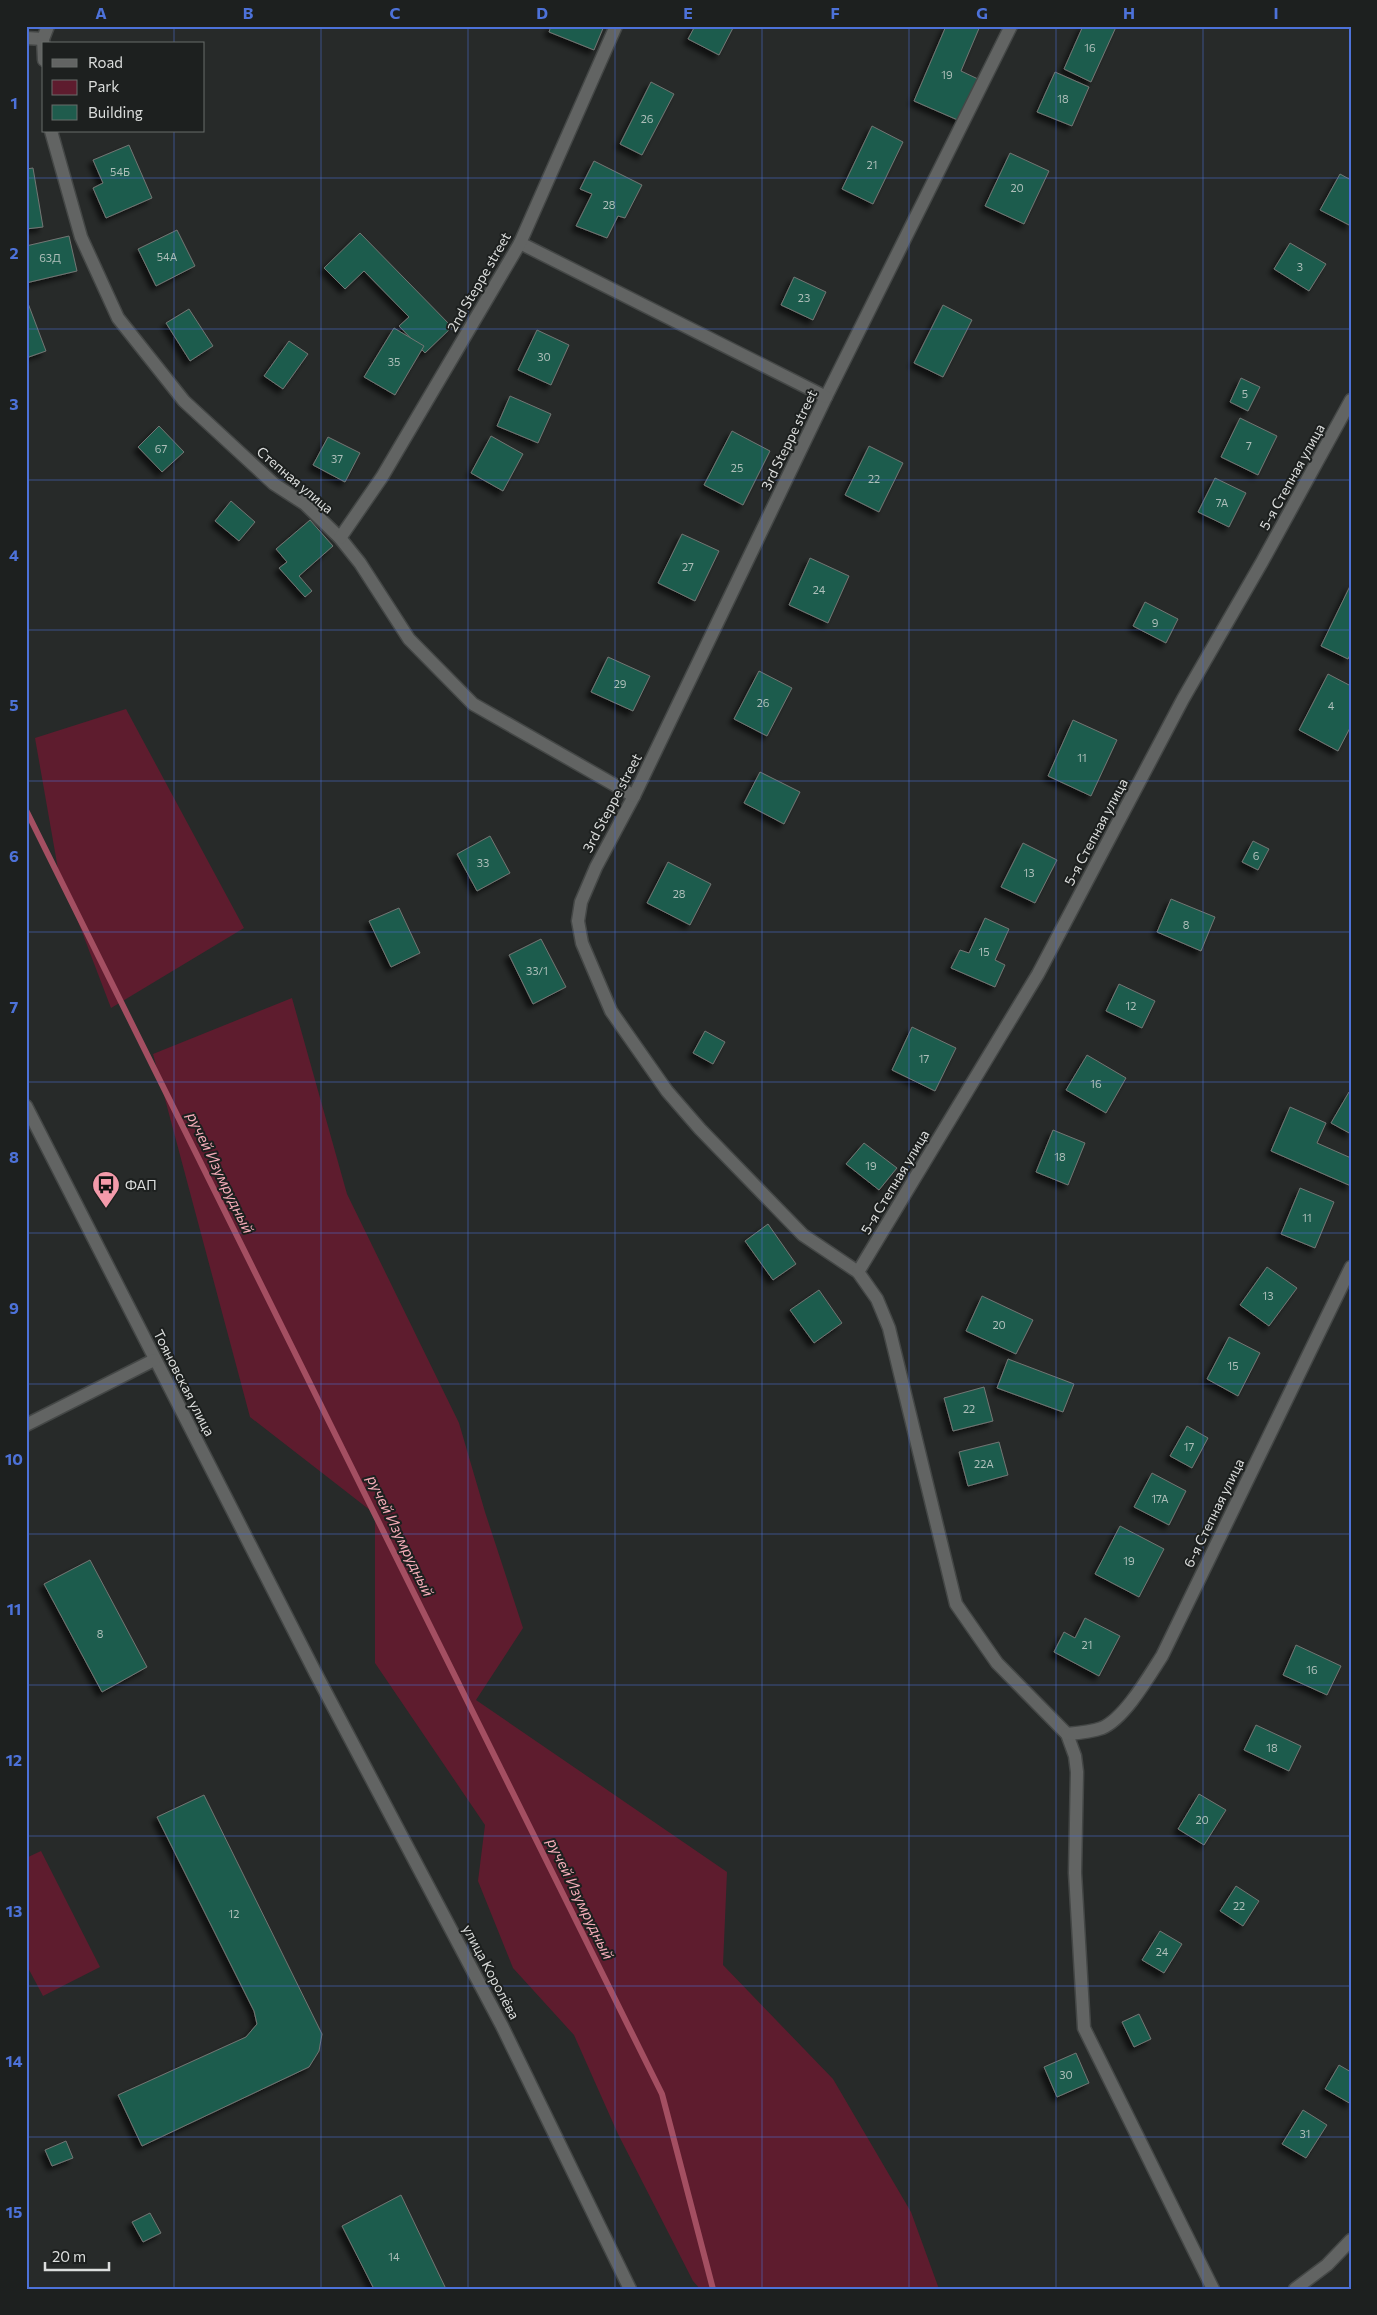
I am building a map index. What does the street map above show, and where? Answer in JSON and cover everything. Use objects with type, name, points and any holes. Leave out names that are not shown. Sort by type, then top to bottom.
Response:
[{"type":"street","points":[[43,42],[48,26]]},
{"type":"street","name":"2nd Steppe street","points":[[340,538],[382,477],[520,243],[616,26]]},
{"type":"street","name":"3rd Steppe street","points":[[1011,26],[826,397],[634,796],[596,867],[581,902],[578,921],[582,943],[611,1011],[667,1091],[700,1129],[803,1235],[858,1272],[877,1298],[890,1328],[956,1604],[997,1663],[1068,1734]]},
{"type":"street","points":[[26,38],[43,39]]},
{"type":"street","name":"Степная улица","points":[[51,132],[81,237],[118,318],[184,401],[274,484],[305,504],[340,538],[360,563],[409,639],[473,704],[634,796]]},
{"type":"street","points":[[520,243],[826,397]]},
{"type":"street","name":"5-я Степная улица","points":[[858,1272],[1038,974],[1183,699],[1262,562],[1351,400]]},
{"type":"street","name":"Тояновская улица","points":[[26,1106],[316,1674]]},
{"type":"street","name":"6-я Степная улица","points":[[1068,1734],[1087,1732],[1104,1727],[1134,1700],[1162,1656],[1351,1267]]},
{"type":"street","points":[[26,1425],[154,1360]]},
{"type":"street","name":"улица Королёва","points":[[316,1674],[502,2026],[630,2289]]},
{"type":"street","points":[[1068,1734],[1075,1756],[1077,1772],[1075,1873],[1084,2028],[1213,2289]]},
{"type":"street","points":[[1295,2289],[1327,2265],[1351,2240]]},
{"type":"green space","points":[[126,709],[244,928],[111,1008],[58,869],[35,738]]},
{"type":"green space","points":[[292,998],[347,1194],[459,1423],[485,1512],[523,1628],[476,1700],[727,1872],[723,1965],[833,2079],[911,2212],[939,2289],[700,2289],[693,2281],[618,2134],[574,2035],[513,1968],[478,1881],[485,1825],[375,1663],[375,1514],[250,1417],[153,1054]]},
{"type":"green space","points":[[41,1851],[100,1967],[43,1996],[26,1964],[26,1858]]},
{"type":"building","points":[[551,26],[604,26],[594,50],[549,32]]},
{"type":"building","points":[[695,26],[734,26],[719,55],[688,39]]},
{"type":"building","points":[[946,26],[980,26],[961,71],[978,79],[960,121],[914,101]]},
{"type":"building","points":[[1083,26],[1116,27],[1091,82],[1064,69]]},
{"type":"building","points":[[1055,72],[1089,87],[1072,126],[1037,112]]},
{"type":"building","points":[[651,82],[674,94],[642,155],[620,144]]},
{"type":"building","points":[[872,126],[903,142],[873,204],[842,189]]},
{"type":"building","points":[[129,145],[152,198],[106,218],[93,188],[103,183],[93,160]]},
{"type":"building","points":[[1010,153],[1049,171],[1024,224],[985,206]]},
{"type":"building","points":[[594,161],[642,185],[625,218],[618,216],[607,238],[576,226],[592,194],[580,189]]},
{"type":"building","points":[[33,168],[43,227],[26,229],[26,169]]},
{"type":"building","points":[[1340,174],[1351,180],[1351,226],[1320,210]]},
{"type":"building","points":[[177,230],[195,266],[156,286],[138,249]]},
{"type":"building","points":[[360,233],[452,327],[425,353],[399,326],[409,317],[364,271],[345,289],[324,268]]},
{"type":"building","points":[[69,236],[77,271],[26,283],[26,246]]},
{"type":"building","points":[[1290,243],[1326,264],[1309,291],[1274,269]]},
{"type":"building","points":[[794,277],[826,292],[813,320],[781,305]]},
{"type":"building","points":[[26,298],[46,351],[26,358]]},
{"type":"building","points":[[943,305],[972,320],[943,377],[914,363]]},
{"type":"building","points":[[189,309],[213,346],[190,361],[166,323]]},
{"type":"building","points":[[394,328],[424,346],[395,395],[364,377]]},
{"type":"building","points":[[537,330],[569,345],[551,385],[518,370]]},
{"type":"building","points":[[289,341],[308,354],[283,389],[264,376]]},
{"type":"building","points":[[1241,378],[1260,387],[1248,411],[1230,402]]},
{"type":"building","points":[[510,396],[551,414],[538,443],[497,426]]},
{"type":"building","points":[[1240,418],[1277,436],[1258,475],[1221,457]]},
{"type":"building","points":[[159,426],[184,452],[162,472],[138,447]]},
{"type":"building","points":[[732,431],[770,451],[743,505],[704,485]]},
{"type":"building","points":[[491,436],[523,454],[503,491],[471,473]]},
{"type":"building","points":[[328,437],[360,453],[345,482],[313,465]]},
{"type":"building","points":[[869,446],[903,463],[879,512],[845,495]]},
{"type":"building","points":[[1215,478],[1246,493],[1229,527],[1198,512]]},
{"type":"building","points":[[231,501],[255,522],[239,541],[215,521]]},
{"type":"building","points":[[310,520],[333,546],[299,576],[312,591],[305,597],[279,568],[287,562],[276,549]]},
{"type":"building","points":[[682,534],[719,551],[695,601],[658,583]]},
{"type":"building","points":[[810,558],[849,576],[828,623],[789,605]]},
{"type":"building","points":[[1351,584],[1351,653],[1348,659],[1321,646]]},
{"type":"building","points":[[1145,602],[1178,619],[1166,643],[1133,626]]},
{"type":"building","points":[[608,657],[650,676],[633,711],[591,692]]},
{"type":"building","points":[[759,671],[792,688],[767,736],[734,719]]},
{"type":"building","points":[[1328,674],[1351,686],[1351,726],[1338,751],[1299,730]]},
{"type":"building","points":[[1073,720],[1117,740],[1091,796],[1048,776]]},
{"type":"building","points":[[760,772],[800,792],[784,824],[744,803]]},
{"type":"building","points":[[490,836],[510,873],[477,891],[457,854]]},
{"type":"building","points":[[1253,841],[1269,849],[1258,870],[1242,862]]},
{"type":"building","points":[[1023,843],[1057,860],[1035,903],[1001,887]]},
{"type":"building","points":[[668,862],[711,884],[690,925],[647,903]]},
{"type":"building","points":[[1171,899],[1215,917],[1201,951],[1157,932]]},
{"type":"building","points":[[399,908],[420,953],[391,967],[369,921]]},
{"type":"building","points":[[985,918],[1009,929],[995,960],[1005,965],[995,987],[951,968],[960,950],[969,953]]},
{"type":"building","points":[[541,939],[566,987],[533,1004],[509,955]]},
{"type":"building","points":[[1119,984],[1155,1001],[1142,1028],[1106,1011]]},
{"type":"building","points":[[912,1027],[956,1048],[935,1091],[892,1070]]},
{"type":"building","points":[[705,1031],[725,1042],[713,1064],[693,1053]]},
{"type":"building","points":[[1087,1055],[1126,1078],[1106,1113],[1066,1090]]},
{"type":"building","points":[[1349,1092],[1351,1094],[1351,1134],[1331,1123]]},
{"type":"building","points":[[1290,1107],[1326,1123],[1317,1143],[1351,1158],[1351,1186],[1271,1151]]},
{"type":"building","points":[[1053,1130],[1085,1143],[1068,1185],[1036,1172]]},
{"type":"building","points":[[864,1143],[897,1168],[879,1190],[846,1164]]},
{"type":"building","points":[[1300,1188],[1334,1202],[1315,1248],[1281,1234]]},
{"type":"building","points":[[768,1224],[796,1264],[773,1280],[745,1241]]},
{"type":"building","points":[[1267,1267],[1297,1288],[1269,1326],[1240,1305]]},
{"type":"building","points":[[819,1290],[842,1323],[814,1343],[790,1310]]},
{"type":"building","points":[[982,1296],[1033,1320],[1016,1354],[966,1331]]},
{"type":"building","points":[[1229,1337],[1260,1353],[1238,1396],[1207,1379]]},
{"type":"building","points":[[1008,1359],[1074,1384],[1063,1412],[997,1388]]},
{"type":"building","points":[[984,1387],[993,1421],[953,1431],[944,1398]]},
{"type":"building","points":[[1187,1426],[1208,1438],[1192,1468],[1170,1456]]},
{"type":"building","points":[[999,1442],[1008,1475],[968,1486],[959,1452]]},
{"type":"building","points":[[1152,1473],[1186,1491],[1169,1525],[1134,1507]]},
{"type":"building","points":[[1120,1526],[1164,1549],[1139,1597],[1095,1574]]},
{"type":"building","points":[[90,1560],[147,1667],[102,1692],[44,1584]]},
{"type":"building","points":[[1085,1618],[1120,1636],[1099,1676],[1054,1652],[1064,1632],[1075,1638]]},
{"type":"building","points":[[1296,1645],[1341,1666],[1327,1695],[1283,1675]]},
{"type":"building","points":[[1256,1725],[1301,1746],[1289,1771],[1244,1750]]},
{"type":"building","points":[[1199,1794],[1226,1810],[1204,1845],[1178,1829]]},
{"type":"building","points":[[204,1795],[322,2034],[319,2051],[309,2067],[142,2146],[118,2095],[246,2037],[257,2024],[254,2011],[157,1817]]},
{"type":"building","points":[[1236,1886],[1259,1901],[1243,1926],[1220,1911]]},
{"type":"building","points":[[1160,1931],[1182,1944],[1164,1973],[1142,1960]]},
{"type":"building","points":[[1139,2014],[1151,2039],[1134,2047],[1122,2022]]},
{"type":"building","points":[[1076,2053],[1089,2083],[1057,2097],[1044,2067]]},
{"type":"building","points":[[1339,2065],[1351,2072],[1351,2104],[1325,2089]]},
{"type":"building","points":[[1303,2110],[1327,2125],[1306,2158],[1282,2144]]},
{"type":"building","points":[[66,2141],[73,2158],[52,2166],[45,2150]]},
{"type":"building","points":[[401,2195],[446,2289],[374,2289],[342,2226]]},
{"type":"building","points":[[150,2213],[161,2233],[143,2242],[132,2222]]},
{"type":"waterway","name":"ручей Изумрудный","points":[[26,810],[662,2094],[713,2289]]},
{"type":"place","name":"ФАП","points":[[106,1209]]}]
